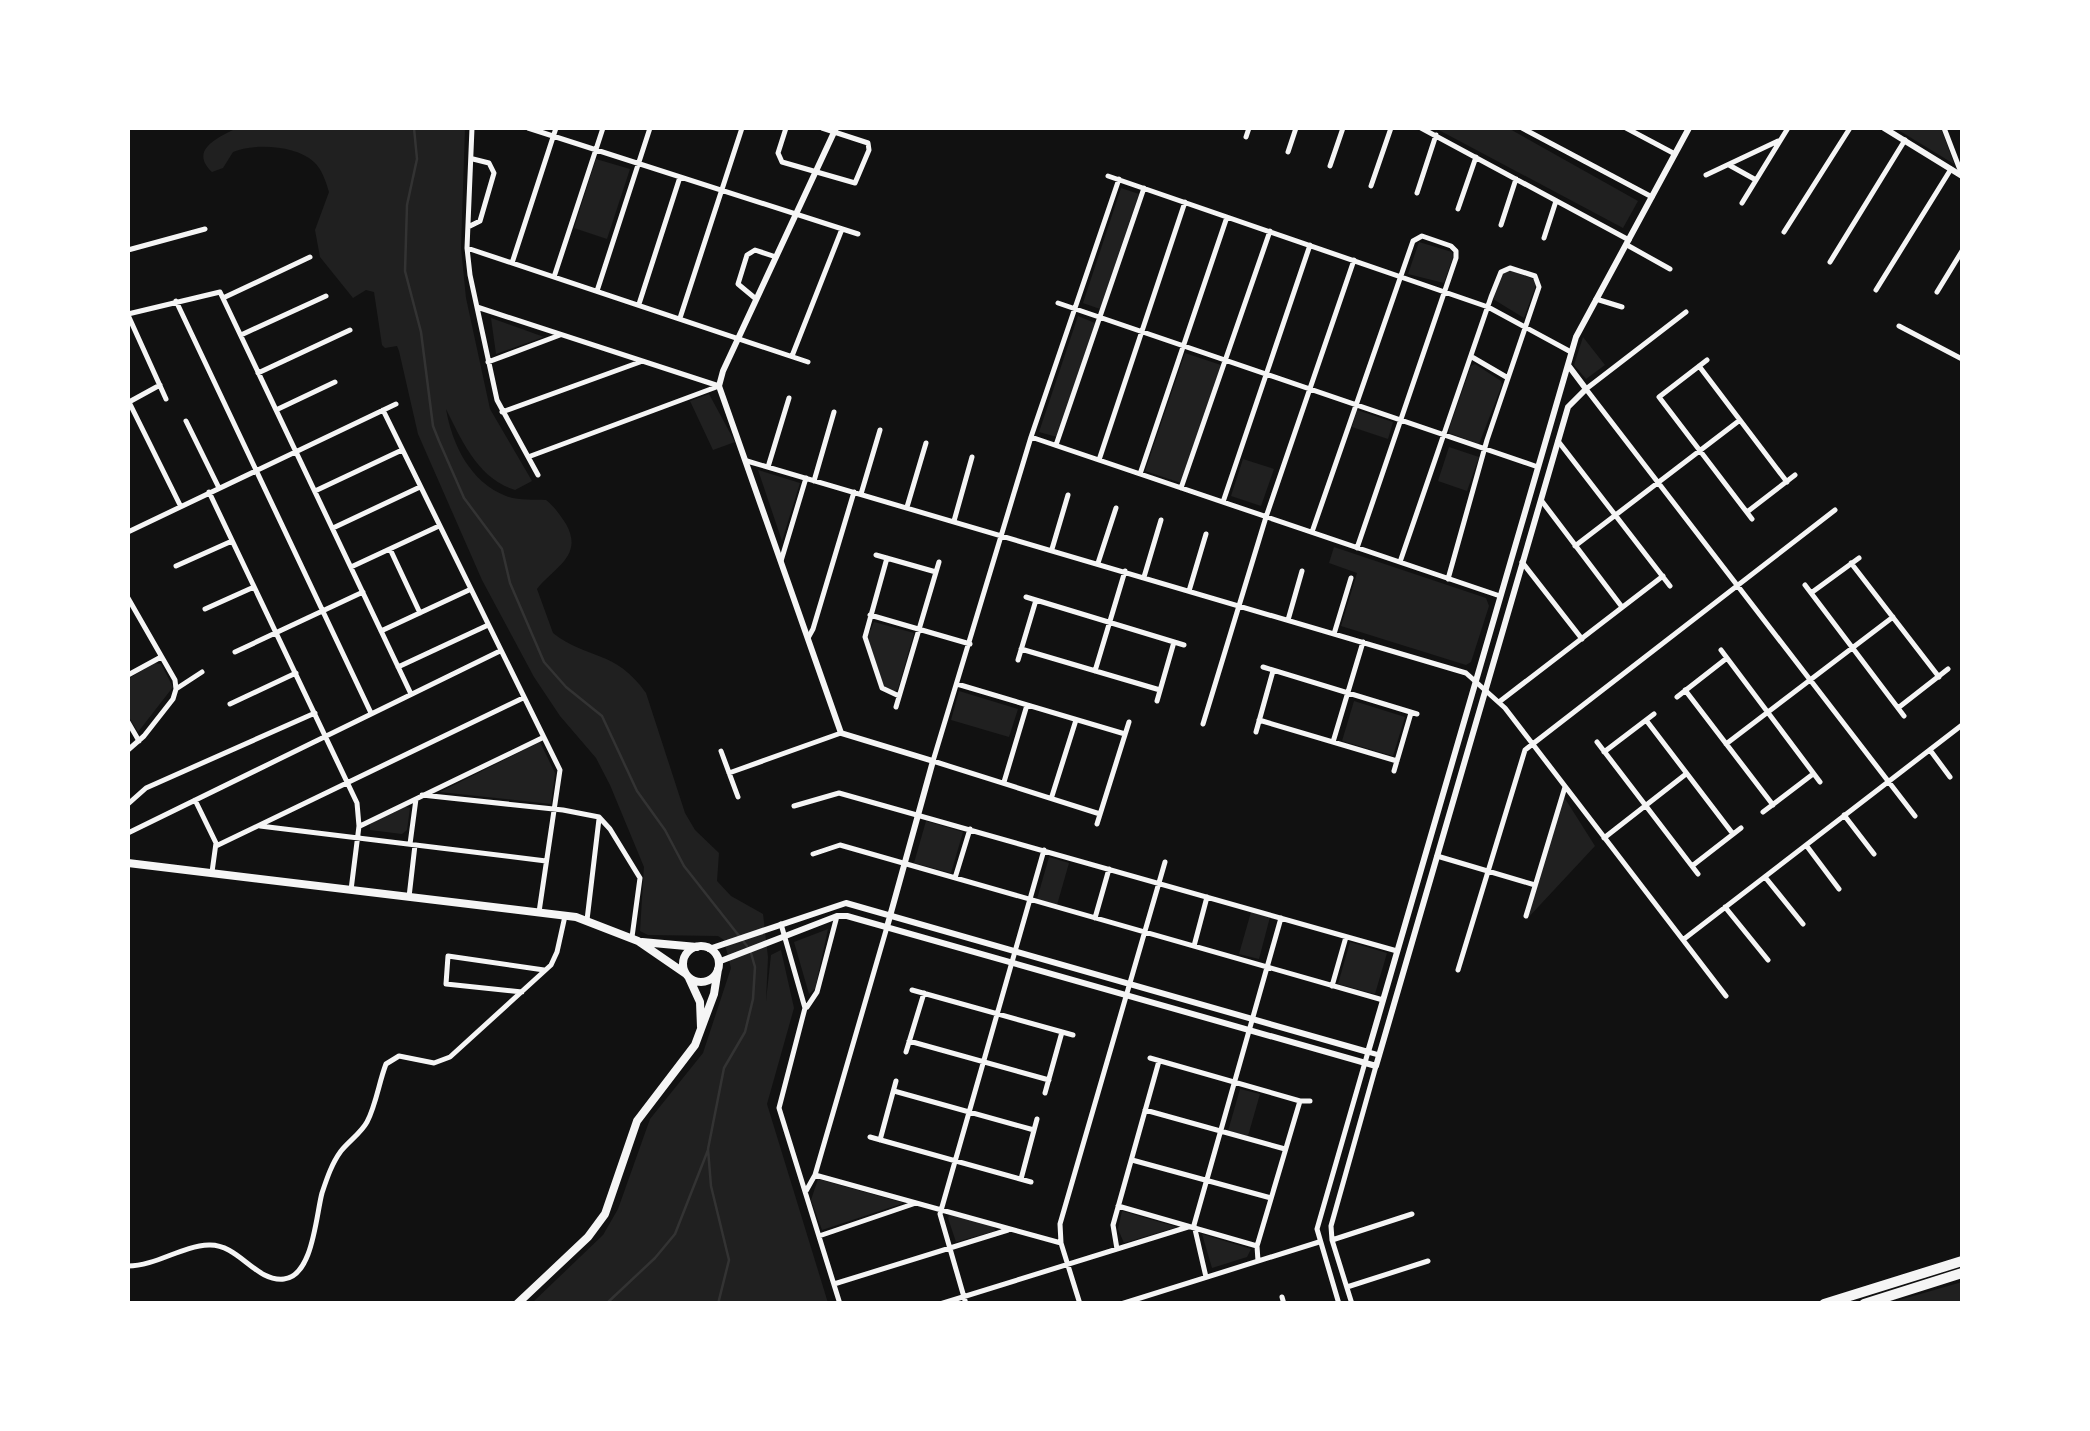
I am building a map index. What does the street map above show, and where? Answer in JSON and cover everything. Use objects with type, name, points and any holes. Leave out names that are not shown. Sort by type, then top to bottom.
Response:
[{"type":"highway","points":[[1824,1304],[1962,1261]]},
{"type":"highway","points":[[1864,1304],[1962,1273]]},
{"type":"main road","points":[[128,864],[565,916],[587,920],[635,940],[688,976],[706,982],[718,966]]},
{"type":"main road","points":[[517,1304],[600,1222],[638,1121],[655,1094],[690,1054],[714,994],[718,966],[709,949],[635,940]]},
{"type":"main road","points":[[697,947],[684,958],[700,1002],[701,1031]]},
{"type":"street","points":[[472,128],[467,248],[476,307],[502,412],[538,476]]},
{"type":"street","points":[[528,128],[858,234]]},
{"type":"street","points":[[512,263],[556,128]]},
{"type":"street","points":[[554,277],[602,128]]},
{"type":"street","points":[[597,291],[650,128]]},
{"type":"street","points":[[680,318],[742,128]]},
{"type":"street","points":[[786,128],[778,153],[780,160],[849,184],[859,179],[869,145],[822,128]]},
{"type":"street","points":[[1246,137],[1249,128]]},
{"type":"street","points":[[1288,152],[1296,128]]},
{"type":"street","points":[[1330,166],[1343,128]]},
{"type":"street","points":[[1371,186],[1391,128]]},
{"type":"street","points":[[1421,128],[1670,269]]},
{"type":"street","points":[[1526,128],[1652,197]]},
{"type":"street","points":[[1626,128],[1675,154]]},
{"type":"street","points":[[1339,1304],[1319,1242],[1318,1225],[1571,352],[1578,332],[1689,128]]},
{"type":"street","points":[[1742,203],[1788,128]]},
{"type":"street","points":[[1784,232],[1850,128]]},
{"type":"street","points":[[1884,128],[1962,175]]},
{"type":"street","points":[[1944,128],[1962,175]]},
{"type":"street","points":[[836,130],[738,337],[720,386],[841,733]]},
{"type":"street","points":[[1416,193],[1436,135]]},
{"type":"street","points":[[1706,175],[1780,140]]},
{"type":"street","points":[[1830,262],[1905,140]]},
{"type":"street","points":[[1458,209],[1476,157]]},
{"type":"street","points":[[468,227],[481,219],[494,172],[488,163],[472,159]]},
{"type":"street","points":[[1729,164],[1756,180]]},
{"type":"street","points":[[1876,290],[1951,168]]},
{"type":"street","points":[[1108,176],[1488,307],[1571,352]]},
{"type":"street","points":[[639,304],[680,177]]},
{"type":"street","points":[[806,1192],[816,1175],[1031,437],[1119,179]]},
{"type":"street","points":[[1501,224],[1516,179]]},
{"type":"street","points":[[1056,446],[1144,188]]},
{"type":"street","points":[[1544,238],[1556,201]]},
{"type":"street","points":[[1099,460],[1185,202]]},
{"type":"street","points":[[1140,474],[1227,217]]},
{"type":"street","points":[[128,250],[205,229]]},
{"type":"street","points":[[792,356],[842,229]]},
{"type":"street","points":[[1181,488],[1270,232]]},
{"type":"street","points":[[1312,532],[1413,241],[1422,236],[1451,246],[1456,258],[1357,548]]},
{"type":"street","points":[[1223,502],[1310,245]]},
{"type":"street","points":[[467,248],[808,362]]},
{"type":"street","points":[[756,299],[738,284],[747,254],[756,250],[776,257]]},
{"type":"street","points":[[1937,292],[1962,251]]},
{"type":"street","points":[[222,298],[310,257]]},
{"type":"street","points":[[1203,724],[1266,517],[1354,260]]},
{"type":"street","points":[[1400,562],[1500,274],[1505,268],[1512,268],[1535,276],[1539,287],[1448,578]]},
{"type":"street","points":[[166,399],[128,315],[218,291],[411,694]]},
{"type":"street","points":[[240,336],[326,296]]},
{"type":"street","points":[[1596,299],[1622,306]]},
{"type":"street","points":[[176,301],[372,712]]},
{"type":"street","points":[[1058,303],[1538,467]]},
{"type":"street","points":[[476,307],[720,386]]},
{"type":"street","points":[[1352,1304],[1332,1240],[1332,1221],[1570,403],[1686,312]]},
{"type":"street","points":[[1900,326],[1962,359]]},
{"type":"street","points":[[258,372],[350,330]]},
{"type":"street","points":[[488,362],[562,335]]},
{"type":"street","points":[[1471,356],[1508,378]]},
{"type":"street","points":[[1707,360],[1659,397],[1750,516],[1796,475]]},
{"type":"street","points":[[502,412],[642,361]]},
{"type":"street","points":[[1568,364],[1915,816]]},
{"type":"street","points":[[1699,366],[1787,482]]},
{"type":"street","points":[[276,410],[335,382]]},
{"type":"street","points":[[160,385],[128,401],[180,506]]},
{"type":"street","points":[[528,457],[720,386]]},
{"type":"street","points":[[768,467],[789,398]]},
{"type":"street","points":[[128,531],[396,404]]},
{"type":"street","points":[[382,410],[561,774],[539,912]]},
{"type":"street","points":[[814,480],[834,412]]},
{"type":"street","points":[[1575,546],[1740,420]]},
{"type":"street","points":[[186,422],[218,488]]},
{"type":"street","points":[[808,638],[880,430]]},
{"type":"street","points":[[1031,437],[1500,596]]},
{"type":"street","points":[[1558,440],[1670,586]]},
{"type":"street","points":[[907,507],[926,443]]},
{"type":"street","points":[[315,491],[402,450]]},
{"type":"street","points":[[954,521],[972,457]]},
{"type":"street","points":[[747,461],[1466,673],[1499,702],[1726,996]]},
{"type":"street","points":[[781,561],[806,478]]},
{"type":"street","points":[[333,528],[420,488]]},
{"type":"street","points":[[209,492],[357,803],[359,826],[352,890]]},
{"type":"street","points":[[1052,550],[1068,494]]},
{"type":"street","points":[[1540,500],[1622,608]]},
{"type":"street","points":[[1098,563],[1116,508]]},
{"type":"street","points":[[1458,970],[1521,756],[1532,743],[1835,510]]},
{"type":"street","points":[[1144,577],[1161,520]]},
{"type":"street","points":[[351,567],[439,526]]},
{"type":"street","points":[[1190,590],[1206,534]]},
{"type":"street","points":[[176,566],[232,541]]},
{"type":"street","points":[[390,548],[420,612]]},
{"type":"street","points":[[876,555],[936,572]]},
{"type":"street","points":[[887,558],[864,637],[882,688],[899,696]]},
{"type":"street","points":[[1811,593],[1858,558]]},
{"type":"street","points":[[896,707],[938,562]]},
{"type":"street","points":[[1522,562],[1582,638]]},
{"type":"street","points":[[1851,564],[1939,677]]},
{"type":"street","points":[[1288,620],[1302,571]]},
{"type":"street","points":[[1094,671],[1126,572]]},
{"type":"street","points":[[1499,702],[1662,576]]},
{"type":"street","points":[[1334,634],[1350,578]]},
{"type":"street","points":[[1805,585],[1904,716]]},
{"type":"street","points":[[206,609],[254,586]]},
{"type":"street","points":[[381,631],[470,589]]},
{"type":"street","points":[[235,652],[363,592]]},
{"type":"street","points":[[1026,597],[1184,645]]},
{"type":"street","points":[[128,598],[176,689]]},
{"type":"street","points":[[1018,660],[1036,600]]},
{"type":"street","points":[[870,615],[970,644]]},
{"type":"street","points":[[1726,744],[1893,617]]},
{"type":"street","points":[[398,667],[488,626]]},
{"type":"street","points":[[1157,701],[1174,642]]},
{"type":"street","points":[[1333,742],[1363,642]]},
{"type":"street","points":[[1022,649],[1160,690]]},
{"type":"street","points":[[1720,650],[1820,782]]},
{"type":"street","points":[[128,833],[500,651]]},
{"type":"street","points":[[128,676],[161,657]]},
{"type":"street","points":[[1677,696],[1727,658]]},
{"type":"street","points":[[1263,667],[1414,714],[1394,771]]},
{"type":"street","points":[[1256,732],[1273,670]]},
{"type":"street","points":[[1898,708],[1948,670]]},
{"type":"street","points":[[128,750],[173,698],[176,689],[202,672]]},
{"type":"street","points":[[230,704],[296,673]]},
{"type":"street","points":[[957,684],[1126,734]]},
{"type":"street","points":[[1685,690],[1773,804]]},
{"type":"street","points":[[216,846],[522,698]]},
{"type":"street","points":[[1004,782],[1027,705]]},
{"type":"street","points":[[128,804],[146,788],[315,712]]},
{"type":"street","points":[[1604,752],[1654,714]]},
{"type":"street","points":[[1052,796],[1076,720]]},
{"type":"street","points":[[1259,720],[1397,761]]},
{"type":"street","points":[[1646,720],[1732,834]]},
{"type":"street","points":[[128,722],[139,741]]},
{"type":"street","points":[[1097,824],[1129,722]]},
{"type":"street","points":[[1683,940],[1962,725]]},
{"type":"street","points":[[729,774],[841,733],[1100,814]]},
{"type":"street","points":[[359,826],[542,738]]},
{"type":"street","points":[[1597,742],[1698,874]]},
{"type":"street","points":[[1930,750],[1950,777]]},
{"type":"street","points":[[721,751],[738,797]]},
{"type":"street","points":[[1604,838],[1686,774]]},
{"type":"street","points":[[1763,812],[1813,774]]},
{"type":"street","points":[[1526,916],[1565,788]]},
{"type":"street","points":[[794,806],[836,792],[1397,952]]},
{"type":"street","points":[[419,797],[600,817],[640,878],[635,940]]},
{"type":"street","points":[[409,896],[419,797]]},
{"type":"street","points":[[195,800],[216,846],[212,873]]},
{"type":"street","points":[[1844,816],[1874,854]]},
{"type":"street","points":[[587,920],[600,817]]},
{"type":"street","points":[[257,826],[546,861]]},
{"type":"street","points":[[956,878],[970,828]]},
{"type":"street","points":[[1692,866],[1741,828]]},
{"type":"street","points":[[813,854],[840,845],[1383,1000]]},
{"type":"street","points":[[1806,845],[1839,889]]},
{"type":"street","points":[[965,1300],[940,1218],[941,1210],[1044,850]]},
{"type":"street","points":[[1437,856],[1536,885]]},
{"type":"street","points":[[1080,1304],[1061,1242],[1061,1218],[1165,862]]},
{"type":"street","points":[[1095,918],[1109,869]]},
{"type":"street","points":[[1765,877],[1803,924]]},
{"type":"street","points":[[1194,946],[1207,897]]},
{"type":"street","points":[[709,949],[842,903],[1379,1054]]},
{"type":"street","points":[[1725,908],[1768,960]]},
{"type":"street","points":[[128,1266],[142,1266],[209,1245],[238,1254],[270,1277],[284,1280],[296,1275],[310,1248],[331,1169],[339,1153],[366,1125],[386,1064],[399,1056],[434,1063],[450,1057],[546,970],[557,952],[565,916]]},
{"type":"street","points":[[718,966],[729,956],[837,916],[1376,1066]]},
{"type":"street","points":[[837,916],[817,992],[805,1008],[779,1103],[840,1304]]},
{"type":"street","points":[[1206,1277],[1191,1227],[1280,918]]},
{"type":"street","points":[[781,924],[805,1008]]},
{"type":"street","points":[[1332,986],[1346,938]]},
{"type":"street","points":[[522,992],[446,984],[448,956],[546,970]]},
{"type":"street","points":[[912,990],[1073,1035]]},
{"type":"street","points":[[906,1052],[924,993]]},
{"type":"street","points":[[1045,1092],[1062,1032]]},
{"type":"street","points":[[909,1041],[1048,1080]]},
{"type":"street","points":[[1150,1058],[1310,1101]]},
{"type":"street","points":[[1117,1248],[1112,1228],[1159,1061]]},
{"type":"street","points":[[880,1140],[896,1081]]},
{"type":"street","points":[[894,1091],[1034,1130]]},
{"type":"street","points":[[1258,1261],[1257,1246],[1300,1101]]},
{"type":"street","points":[[1145,1110],[1286,1150]]},
{"type":"street","points":[[1021,1180],[1037,1120]]},
{"type":"street","points":[[870,1136],[1031,1182]]},
{"type":"street","points":[[1132,1160],[1271,1198]]},
{"type":"street","points":[[816,1175],[1061,1242]]},
{"type":"street","points":[[819,1236],[917,1203]]},
{"type":"street","points":[[1118,1206],[1257,1246]]},
{"type":"street","points":[[1332,1240],[1412,1214]]},
{"type":"street","points":[[940,1304],[965,1300],[1191,1227]]},
{"type":"street","points":[[834,1284],[1010,1229]]},
{"type":"street","points":[[1120,1304],[1319,1242]]},
{"type":"street","points":[[1347,1287],[1428,1261]]},
{"type":"shaded area","points":[[237,128],[465,128],[461,248],[466,298],[490,409],[532,481],[515,490],[491,477],[472,457],[446,409],[453,435],[473,472],[493,490],[511,498],[546,500],[566,524],[571,535],[569,553],[537,589],[553,633],[623,669],[646,693],[685,813],[695,830],[719,853],[717,881],[731,896],[763,914],[768,957],[766,1001],[771,955],[781,950],[794,1008],[767,1104],[828,1303],[532,1303],[603,1235],[618,1209],[650,1119],[703,1053],[731,968],[724,940],[718,936],[648,935],[640,931],[644,867],[610,785],[596,758],[560,716],[534,677],[482,580],[418,434],[397,346],[382,345],[374,292],[366,290],[353,298],[320,257],[315,230],[329,192],[321,172],[314,162],[297,152],[263,147],[233,152],[223,168],[212,172],[203,157],[205,151]]},
{"type":"shaded area","points":[[1435,128],[1508,128],[1638,201],[1623,228]]},
{"type":"shaded area","points":[[1895,128],[1941,128],[1954,164]]},
{"type":"shaded area","points":[[596,159],[630,169],[607,239],[574,228]]},
{"type":"shaded area","points":[[1121,188],[1139,194],[1100,309],[1083,303]]},
{"type":"shaded area","points":[[1419,242],[1452,252],[1444,283],[1408,274]]},
{"type":"shaded area","points":[[1509,270],[1534,279],[1536,285],[1524,318],[1493,299],[1503,272]]},
{"type":"shaded area","points":[[1078,316],[1095,323],[1057,437],[1039,432]]},
{"type":"shaded area","points":[[491,318],[544,337],[496,354]]},
{"type":"shaded area","points":[[1583,337],[1605,365],[1586,379],[1574,365]]},
{"type":"shaded area","points":[[1185,353],[1221,365],[1181,483],[1145,471]]},
{"type":"shaded area","points":[[1475,364],[1502,385],[1479,444],[1449,433],[1471,366]]},
{"type":"shaded area","points":[[709,394],[735,442],[713,450],[690,401]]},
{"type":"shaded area","points":[[1357,410],[1393,422],[1388,439],[1352,427]]},
{"type":"shaded area","points":[[1449,447],[1479,457],[1467,491],[1438,481]]},
{"type":"shaded area","points":[[1243,459],[1274,469],[1261,506],[1231,496]]},
{"type":"shaded area","points":[[758,470],[800,483],[782,541]]},
{"type":"shaded area","points":[[1334,547],[1486,598],[1489,606],[1471,662],[1466,665],[1341,626],[1357,573],[1329,563]]},
{"type":"shaded area","points":[[874,622],[914,633],[894,692],[884,687],[869,642]]},
{"type":"shaded area","points":[[154,663],[161,664],[173,687],[138,732],[128,716],[128,679]]},
{"type":"shaded area","points":[[959,691],[1018,709],[1009,737],[951,720]]},
{"type":"shaded area","points":[[1354,701],[1405,717],[1393,756],[1342,741]]},
{"type":"shaded area","points":[[540,742],[555,773],[551,804],[440,792]]},
{"type":"shaded area","points":[[1564,797],[1595,846],[1526,920]]},
{"type":"shaded area","points":[[404,806],[410,808],[407,830],[402,834],[370,830],[370,823]]},
{"type":"shaded area","points":[[926,821],[963,832],[951,873],[914,863]]},
{"type":"shaded area","points":[[1049,857],[1069,863],[1057,905],[1037,899]]},
{"type":"shaded area","points":[[1251,912],[1270,917],[1259,959],[1239,954]]},
{"type":"shaded area","points":[[828,929],[815,989],[809,994],[794,942]]},
{"type":"shaded area","points":[[1350,942],[1387,953],[1375,994],[1338,984]]},
{"type":"shaded area","points":[[1240,1089],[1260,1094],[1248,1136],[1228,1131]]},
{"type":"shaded area","points":[[818,1179],[904,1203],[822,1230],[811,1200]]},
{"type":"shaded area","points":[[1122,1211],[1177,1227],[1124,1243],[1118,1229]]},
{"type":"shaded area","points":[[950,1214],[994,1226],[995,1231],[956,1242]]},
{"type":"shaded area","points":[[1202,1234],[1251,1249],[1247,1257],[1212,1268]]},
{"type":"shaded area","points":[[1962,1282],[1962,1303],[1889,1303]]},
{"type":"waterway","points":[[414,128],[417,159],[407,205],[405,271],[421,332],[433,426],[439,441],[464,498],[502,549],[510,583],[544,662],[566,687],[602,716],[637,791],[665,830],[684,866],[747,946]]},
{"type":"waterway","points":[[718,1304],[729,1260],[711,1186],[708,1149],[724,1068],[745,1032],[753,999],[755,967],[751,953]]},
{"type":"waterway","points":[[606,1304],[675,1234],[708,1150]]}]
